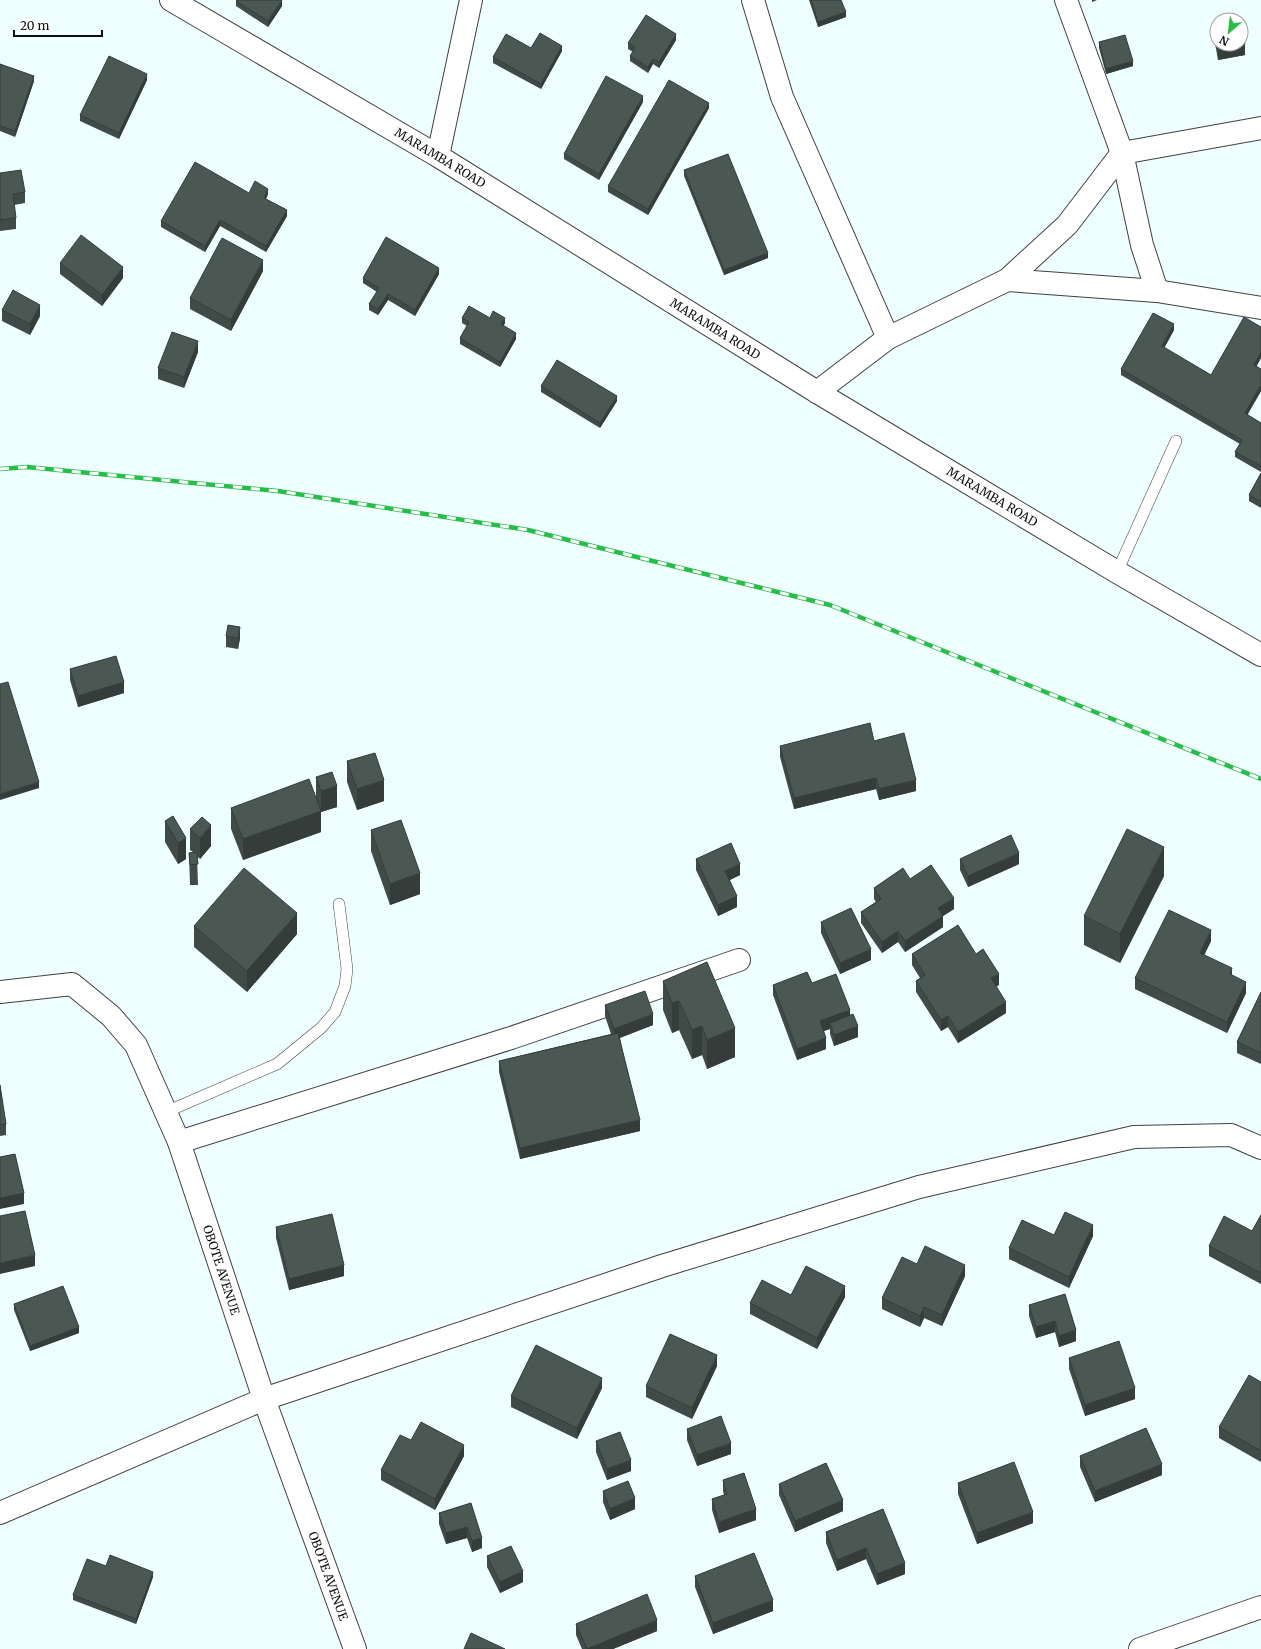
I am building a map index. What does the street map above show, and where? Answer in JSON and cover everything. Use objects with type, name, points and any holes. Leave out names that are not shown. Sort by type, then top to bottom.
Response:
[{"type":"street","name":"MARAMBA ROAD","points":[[171,0],[438,156],[816,392],[1117,572],[1261,655]]},
{"type":"street","points":[[438,156],[470,0]]},
{"type":"street","points":[[754,0],[782,97],[888,338]]},
{"type":"street","points":[[1066,0],[1122,153],[1142,245],[1157,290]]},
{"type":"street","points":[[816,392],[888,338],[1008,280],[1067,225],[1122,153],[1261,128]]},
{"type":"street","points":[[1008,280],[1157,290],[1261,308]]},
{"type":"street","points":[[179,1142],[511,1038],[739,960]]},
{"type":"street","name":"OBOTE AVENUE","points":[[0,992],[72,984],[111,1016],[136,1045],[179,1142],[264,1399],[354,1649]]},
{"type":"street","points":[[0,1513],[264,1399],[662,1266],[919,1187],[1134,1137],[1231,1135],[1261,1148]]},
{"type":"street","points":[[1140,1649],[1261,1607]]},
{"type":"lane","points":[[1117,572],[1176,441]]},
{"type":"lane","points":[[166,1112],[277,1064],[321,1028],[335,1012],[345,986],[347,969],[339,904]]},
{"type":"building","points":[[282,0],[268,21],[236,1]]},
{"type":"building","points":[[811,0],[841,0],[846,12],[818,22]]},
{"type":"building","points":[[646,15],[676,34],[659,62],[653,59],[648,67],[630,56],[635,48],[628,43]]},
{"type":"building","points":[[540,33],[562,46],[541,84],[493,57],[506,34],[531,48]]},
{"type":"building","points":[[1125,35],[1133,61],[1106,69],[1099,42]]},
{"type":"building","points":[[109,56],[147,74],[119,133],[80,115]]},
{"type":"building","points":[[0,64],[34,76],[15,131],[0,126]]},
{"type":"building","points":[[606,76],[643,96],[599,174],[564,154]]},
{"type":"building","points":[[669,80],[709,103],[648,209],[608,186]]},
{"type":"building","points":[[728,154],[768,253],[724,270],[684,170]]},
{"type":"building","points":[[195,162],[249,193],[255,181],[268,189],[264,198],[287,210],[266,246],[220,220],[205,246],[161,221]]},
{"type":"building","points":[[21,170],[25,192],[13,194],[16,218],[0,220],[0,173]]},
{"type":"building","points":[[81,235],[123,267],[102,295],[60,263]]},
{"type":"building","points":[[386,237],[439,268],[415,310],[388,294],[378,309],[369,304],[379,288],[363,278]]},
{"type":"building","points":[[222,238],[263,260],[231,320],[190,298]]},
{"type":"building","points":[[13,290],[40,305],[30,324],[2,310]]},
{"type":"building","points":[[469,306],[490,318],[493,311],[505,318],[501,324],[516,333],[500,362],[460,338],[469,322],[462,318]]},
{"type":"building","points":[[1153,313],[1174,324],[1162,346],[1211,375],[1244,317],[1261,327],[1261,352],[1254,365],[1261,369],[1261,385],[1245,413],[1261,423],[1261,466],[1235,452],[1242,440],[1121,369]]},
{"type":"building","points":[[172,332],[198,341],[184,377],[158,368]]},
{"type":"building","points":[[557,360],[617,396],[600,423],[541,386]]},
{"type":"building","points":[[1261,473],[1261,502],[1249,495]]},
{"type":"building","points":[[228,625],[240,627],[238,638],[226,636]]},
{"type":"building","points":[[116,656],[124,682],[78,696],[70,669]]},
{"type":"building","points":[[8,682],[39,782],[0,794],[0,684]]},
{"type":"building","points":[[870,723],[874,741],[904,733],[916,780],[879,789],[876,778],[794,798],[780,746]]},
{"type":"building","points":[[375,753],[384,780],[357,789],[347,761]]},
{"type":"building","points":[[332,772],[337,786],[321,791],[316,777]]},
{"type":"building","points":[[309,779],[321,811],[243,839],[231,808]]},
{"type":"building","points":[[173,816],[186,838],[178,843],[165,821]]},
{"type":"building","points":[[202,817],[211,825],[200,838],[190,829]]},
{"type":"building","points":[[401,820],[420,873],[390,884],[371,830]]},
{"type":"building","points":[[1127,829],[1164,847],[1120,934],[1084,916]]},
{"type":"building","points":[[1011,835],[1019,853],[968,876],[960,859]]},
{"type":"building","points":[[731,843],[740,864],[725,871],[737,896],[718,905],[696,859]]},
{"type":"building","points":[[197,852],[198,864],[190,865],[189,853]]},
{"type":"building","points":[[931,865],[954,898],[938,908],[943,916],[905,941],[898,931],[882,942],[861,912],[881,899],[874,888],[903,868],[910,879]]},
{"type":"building","points":[[244,868],[297,913],[247,971],[194,926]]},
{"type":"building","points":[[851,908],[871,949],[840,963],[821,922]]},
{"type":"building","points":[[1169,910],[1211,930],[1200,953],[1232,968],[1230,974],[1246,982],[1227,1022],[1135,978]]},
{"type":"building","points":[[958,925],[976,954],[983,949],[999,974],[991,978],[1006,1002],[958,1032],[948,1016],[941,1020],[916,981],[925,975],[912,954]]},
{"type":"building","points":[[707,962],[735,1028],[707,1040],[702,1026],[692,1030],[679,1001],[672,1003],[663,981]]},
{"type":"building","points":[[807,972],[812,983],[836,974],[850,1010],[820,1021],[826,1038],[797,1049],[773,985]]},
{"type":"building","points":[[645,991],[653,1014],[614,1029],[605,1005]]},
{"type":"building","points":[[1261,992],[1261,1053],[1237,1042]]},
{"type":"building","points":[[853,1014],[858,1026],[834,1035],[830,1023]]},
{"type":"building","points":[[618,1033],[640,1120],[520,1148],[499,1061]]},
{"type":"building","points":[[0,1085],[6,1124],[0,1125]]},
{"type":"building","points":[[15,1154],[24,1193],[0,1198],[0,1157]]},
{"type":"building","points":[[25,1211],[35,1255],[0,1263],[0,1216]]},
{"type":"building","points":[[1065,1212],[1093,1225],[1069,1277],[1009,1248],[1022,1220],[1054,1235]]},
{"type":"building","points":[[332,1214],[344,1265],[289,1279],[276,1227]]},
{"type":"building","points":[[1261,1215],[1261,1273],[1209,1246],[1224,1216],[1252,1231]]},
{"type":"building","points":[[925,1246],[965,1265],[942,1315],[924,1307],[920,1316],[882,1298],[902,1257],[917,1264]]},
{"type":"building","points":[[806,1266],[845,1286],[817,1338],[750,1303],[762,1280],[791,1295]]},
{"type":"building","points":[[63,1286],[79,1327],[30,1346],[14,1304]]},
{"type":"building","points":[[1065,1294],[1076,1330],[1059,1336],[1055,1321],[1036,1327],[1029,1305]]},
{"type":"building","points":[[670,1334],[717,1355],[692,1408],[646,1386]]},
{"type":"building","points":[[1119,1341],[1135,1388],[1085,1405],[1069,1358]]},
{"type":"building","points":[[536,1345],[602,1378],[577,1428],[511,1396]]},
{"type":"building","points":[[1249,1375],[1261,1382],[1261,1451],[1219,1427]]},
{"type":"building","points":[[721,1416],[731,1443],[697,1455],[687,1429]]},
{"type":"building","points":[[421,1422],[464,1445],[435,1499],[381,1470],[400,1435],[411,1440]]},
{"type":"building","points":[[1146,1428],[1162,1464],[1095,1491],[1080,1456]]},
{"type":"building","points":[[620,1432],[631,1460],[607,1469],[596,1441]]},
{"type":"building","points":[[1014,1462],[1033,1512],[977,1533],[958,1483]]},
{"type":"building","points":[[826,1463],[843,1500],[795,1521],[779,1484]]},
{"type":"building","points":[[744,1473],[756,1509],[719,1522],[712,1499],[727,1494],[723,1480]]},
{"type":"building","points":[[628,1481],[635,1498],[610,1509],[603,1491]]},
{"type":"building","points":[[471,1503],[482,1538],[472,1541],[467,1527],[446,1533],[439,1513]]},
{"type":"building","points":[[883,1509],[905,1563],[877,1574],[866,1548],[837,1560],[826,1532]]},
{"type":"building","points":[[511,1546],[523,1571],[500,1582],[487,1556]]},
{"type":"building","points":[[754,1553],[773,1600],[713,1623],[695,1576]]},
{"type":"building","points":[[110,1555],[153,1572],[136,1619],[73,1595],[87,1559],[106,1566]]},
{"type":"building","points":[[647,1594],[657,1620],[587,1649],[576,1624]]},
{"type":"building","points":[[471,1633],[505,1649],[464,1649]]},
{"type":"railway","points":[[0,469],[27,467],[278,491],[528,530],[830,605],[1261,779]]}]
